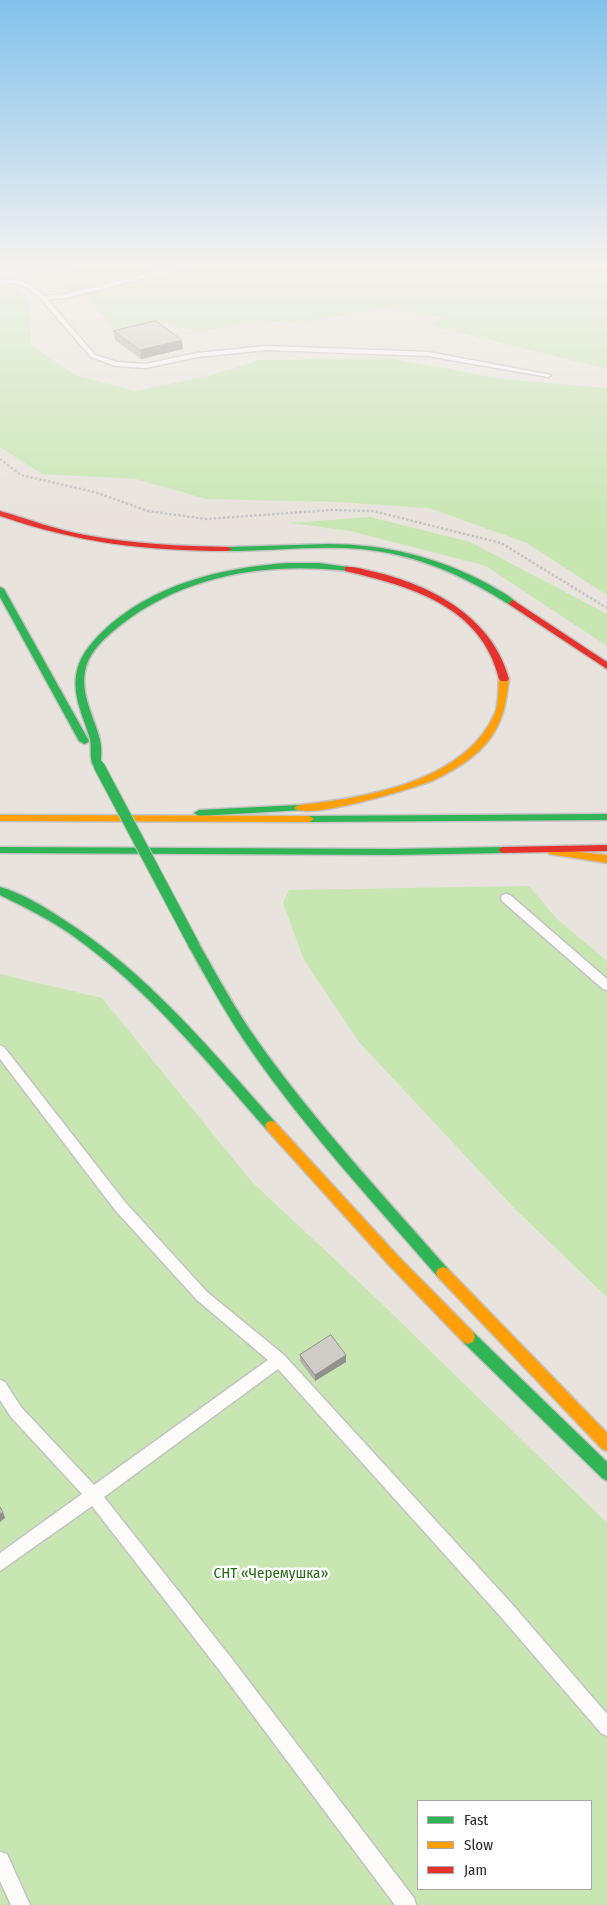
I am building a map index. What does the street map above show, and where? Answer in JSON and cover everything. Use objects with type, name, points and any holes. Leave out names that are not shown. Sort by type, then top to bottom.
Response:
[{"type":"main road","points":[[0,513],[46,530],[80,538],[141,547],[242,549],[348,546],[406,554],[448,567],[483,583],[607,666]]},
{"type":"main road","points":[[98,764],[96,743],[88,723],[80,686],[83,664],[112,626],[132,611],[178,586],[202,578],[247,569],[292,565],[350,569],[384,576],[438,597],[460,612],[482,634],[501,663],[505,680],[504,700],[497,719],[483,739],[462,759],[425,780],[383,794],[317,807],[190,814],[130,820]]},
{"type":"main road","points":[[0,589],[68,715],[98,764],[231,1011],[280,1080],[354,1170],[455,1286],[607,1444]]},
{"type":"main road","points":[[42,691],[68,715]]},
{"type":"main road","points":[[0,818],[130,820],[607,818]]},
{"type":"main road","points":[[0,850],[393,852],[607,848]]},
{"type":"main road","points":[[531,849],[607,859]]},
{"type":"main road","points":[[0,892],[20,898],[64,922],[98,946],[180,1024],[394,1262],[607,1473]]},
{"type":"lane","points":[[89,352],[93,356],[116,364],[146,366],[196,355],[227,352]]},
{"type":"lane","points":[[372,352],[428,354],[548,375]]},
{"type":"lane","points":[[506,898],[607,986]]},
{"type":"lane","points":[[0,1050],[120,1206],[202,1296],[278,1360],[506,1610],[607,1727]]},
{"type":"lane","points":[[0,1563],[278,1360]]},
{"type":"lane","points":[[0,1388],[16,1412],[94,1496],[226,1664],[407,1905]]},
{"type":"lane","points":[[0,1861],[21,1905]]},
{"type":"path","points":[[0,459],[21,475],[94,492],[148,511],[206,519],[331,510],[373,511],[501,544],[607,608]]},
{"type":"green space","points":[[0,352],[41,352],[75,375],[135,391],[209,376],[259,360],[390,358],[502,379],[607,388],[607,595],[527,543],[429,508],[337,502],[206,499],[136,479],[42,474],[0,447]]},
{"type":"green space","points":[[538,352],[607,352],[607,369]]},
{"type":"green space","points":[[370,517],[470,542],[607,614],[607,646],[486,566],[351,531],[291,523]]},
{"type":"green space","points":[[529,886],[556,918],[607,961],[607,1297],[516,1210],[359,1042],[304,960],[283,903],[289,890]]},
{"type":"green space","name":"СНТ «Черемушка»","points":[[0,974],[102,998],[252,1182],[378,1300],[607,1523],[607,1905],[0,1905]]},
{"type":"building","points":[[331,1335],[346,1355],[315,1375],[300,1355]]},
{"type":"traffic: fast","points":[[228,549],[328,546],[381,550],[421,559],[460,573],[513,603]]},
{"type":"traffic: fast","points":[[96,763],[96,743],[83,704],[80,677],[84,661],[90,651],[111,628],[135,610],[162,595],[192,583],[223,574],[287,565],[348,569]]},
{"type":"traffic: fast","points":[[0,589],[84,741]]},
{"type":"traffic: fast","points":[[99,766],[194,945]]},
{"type":"traffic: fast","points":[[199,813],[299,808]]},
{"type":"traffic: fast","points":[[309,819],[607,817]]},
{"type":"traffic: fast","points":[[0,850],[393,852],[503,850]]},
{"type":"traffic: fast","points":[[0,891],[42,911],[80,935],[115,962],[180,1024],[271,1126]]},
{"type":"traffic: fast","points":[[194,945],[231,1011],[279,1080],[332,1146],[443,1273]]},
{"type":"traffic: fast","points":[[468,1337],[607,1473]]},
{"type":"traffic: slow","points":[[299,808],[362,799],[397,790],[431,777],[461,760],[485,739],[500,712],[504,679]]},
{"type":"traffic: slow","points":[[0,818],[309,819]]},
{"type":"traffic: slow","points":[[553,852],[607,859]]},
{"type":"traffic: slow","points":[[271,1126],[393,1260],[468,1337]]},
{"type":"traffic: slow","points":[[443,1273],[607,1444]]},
{"type":"traffic: jam","points":[[0,513],[85,538],[140,546],[228,549]]},
{"type":"traffic: jam","points":[[348,569],[404,583],[438,598],[453,608],[468,620],[486,640],[493,650],[504,679]]},
{"type":"traffic: jam","points":[[513,603],[607,666]]},
{"type":"traffic: jam","points":[[503,850],[607,848]]}]
